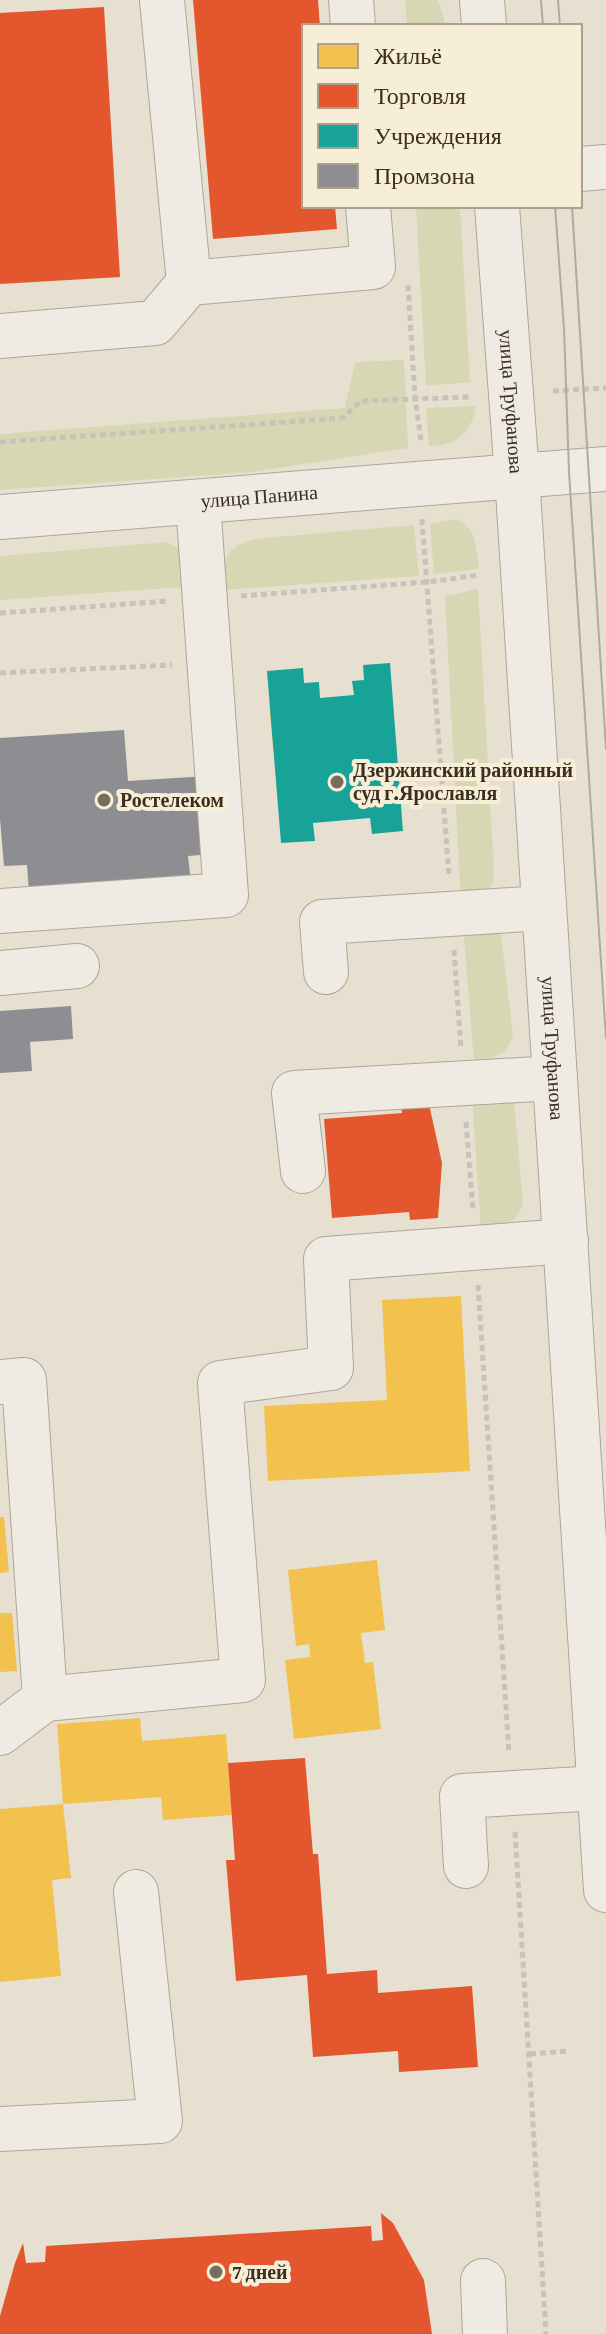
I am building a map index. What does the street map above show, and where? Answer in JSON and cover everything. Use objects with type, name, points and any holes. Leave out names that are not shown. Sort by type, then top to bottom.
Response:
[{"type":"street","points":[[162,0],[189,283]]},
{"type":"street","points":[[351,0],[353,24]]},
{"type":"street","points":[[482,0],[484,24]]},
{"type":"street","points":[[582,169],[606,167]]},
{"type":"street","points":[[0,336],[155,323],[189,283],[373,267],[368,208]]},
{"type":"street","name":"улица Труфанова","points":[[497,208],[566,1241],[598,1635],[599,1788],[606,1890]]},
{"type":"street","name":"улица Панина","points":[[0,517],[606,469]]},
{"type":"street","points":[[0,911],[226,895],[198,503]]},
{"type":"street","points":[[326,972],[322,922],[544,908]]},
{"type":"street","points":[[0,973],[77,966]]},
{"type":"street","points":[[303,1171],[294,1093],[555,1078]]},
{"type":"street","points":[[0,1733],[45,1699],[243,1680],[220,1383],[331,1368],[326,1259],[566,1241]]},
{"type":"street","points":[[0,1382],[24,1380],[45,1699]]},
{"type":"street","points":[[466,1866],[462,1796],[599,1788]]},
{"type":"street","points":[[0,2129],[160,2121],[136,1892]]},
{"type":"street","points":[[483,2281],[485,2334]]},
{"type":"path","points":[[408,280],[415,398],[421,440]]},
{"type":"path","points":[[553,391],[606,388]]},
{"type":"path","points":[[0,442],[343,418],[361,401],[471,397]]},
{"type":"path","points":[[422,516],[476,1247],[546,2334]]},
{"type":"path","points":[[428,582],[479,575]]},
{"type":"path","points":[[0,673],[209,664]]},
{"type":"path","points":[[529,2054],[568,2051]]},
{"type":"green space","points":[[405,0],[438,0],[445,24],[407,24]]},
{"type":"green space","points":[[416,208],[460,208],[470,382],[426,386]]},
{"type":"green space","points":[[404,360],[408,448],[253,472],[0,490],[0,434],[345,408],[355,362]]},
{"type":"green space","points":[[476,406],[471,423],[461,436],[447,444],[429,446],[426,408]]},
{"type":"green space","points":[[456,519],[472,534],[479,569],[434,574],[430,524]]},
{"type":"green space","points":[[414,525],[419,576],[222,590],[226,557],[236,547],[254,539]]},
{"type":"green space","points":[[167,542],[184,554],[197,586],[0,600],[0,556]]},
{"type":"green space","points":[[478,589],[494,872],[488,890],[461,903],[445,596]]},
{"type":"green space","points":[[463,925],[497,929],[501,935],[513,1036],[503,1052],[474,1061]]},
{"type":"green space","points":[[472,1096],[514,1100],[523,1204],[512,1220],[481,1231]]},
{"type":"building: Жильё","points":[[392,693],[395,738],[273,747],[269,702]]},
{"type":"building: Жильё","points":[[461,1296],[470,1471],[268,1481],[264,1406],[387,1400],[382,1300]]},
{"type":"building: Жильё","points":[[0,1517],[4,1517],[9,1572],[0,1573]]},
{"type":"building: Жильё","points":[[377,1560],[385,1630],[361,1633],[365,1663],[373,1662],[381,1729],[294,1739],[285,1660],[310,1657],[309,1644],[296,1646],[288,1570]]},
{"type":"building: Жильё","points":[[0,1613],[12,1613],[17,1671],[0,1672]]},
{"type":"building: Жильё","points":[[140,1718],[142,1741],[226,1734],[232,1815],[163,1820],[161,1797],[63,1804],[57,1724]]},
{"type":"building: Жильё","points":[[63,1804],[71,1878],[52,1880],[61,1976],[0,1982],[0,1809]]},
{"type":"building: Торговля","points":[[193,0],[318,0],[320,24],[302,24],[302,208],[335,208],[337,229],[213,239]]},
{"type":"building: Торговля","points":[[104,7],[120,277],[0,284],[0,13]]},
{"type":"building: Торговля","points":[[429,1104],[442,1163],[438,1218],[410,1220],[409,1212],[332,1218],[324,1119],[402,1113],[401,1106]]},
{"type":"building: Торговля","points":[[305,1758],[313,1854],[318,1854],[327,1974],[377,1970],[378,1993],[472,1986],[478,2067],[399,2072],[398,2051],[313,2057],[307,1975],[236,1981],[226,1860],[235,1860],[228,1763]]},
{"type":"building: Торговля","name":"7 дней","points":[[381,2213],[393,2223],[424,2280],[432,2334],[0,2334],[0,2316],[23,2243],[26,2263],[45,2262],[46,2246],[371,2226],[372,2241],[383,2240]]},
{"type":"building: Учреждения","name":"Дзержинский районный суд г.Ярославля","points":[[390,663],[403,831],[372,834],[370,818],[313,823],[315,841],[281,843],[267,671],[303,668],[304,683],[319,682],[320,698],[354,695],[352,681],[364,680],[363,665]]},
{"type":"building: Промзона","name":"Ростелеком","points":[[124,730],[128,781],[207,776],[213,854],[188,856],[191,882],[29,893],[27,865],[4,866],[0,819],[0,738]]},
{"type":"building: Промзона","points":[[71,1006],[73,1039],[30,1042],[32,1071],[0,1073],[0,1011]]},
{"type":"tram line","points":[[541,0],[543,24]]},
{"type":"tram line","points":[[558,0],[560,24]]},
{"type":"tram line","points":[[555,208],[606,1038]]},
{"type":"tram line","points":[[572,208],[606,749]]},
{"type":"place","name":"Дзержинский районный суд г.Ярославля","points":[[337,782]]},
{"type":"place","name":"Ростелеком","points":[[104,800]]},
{"type":"place","name":"7 дней","points":[[216,2272]]}]
